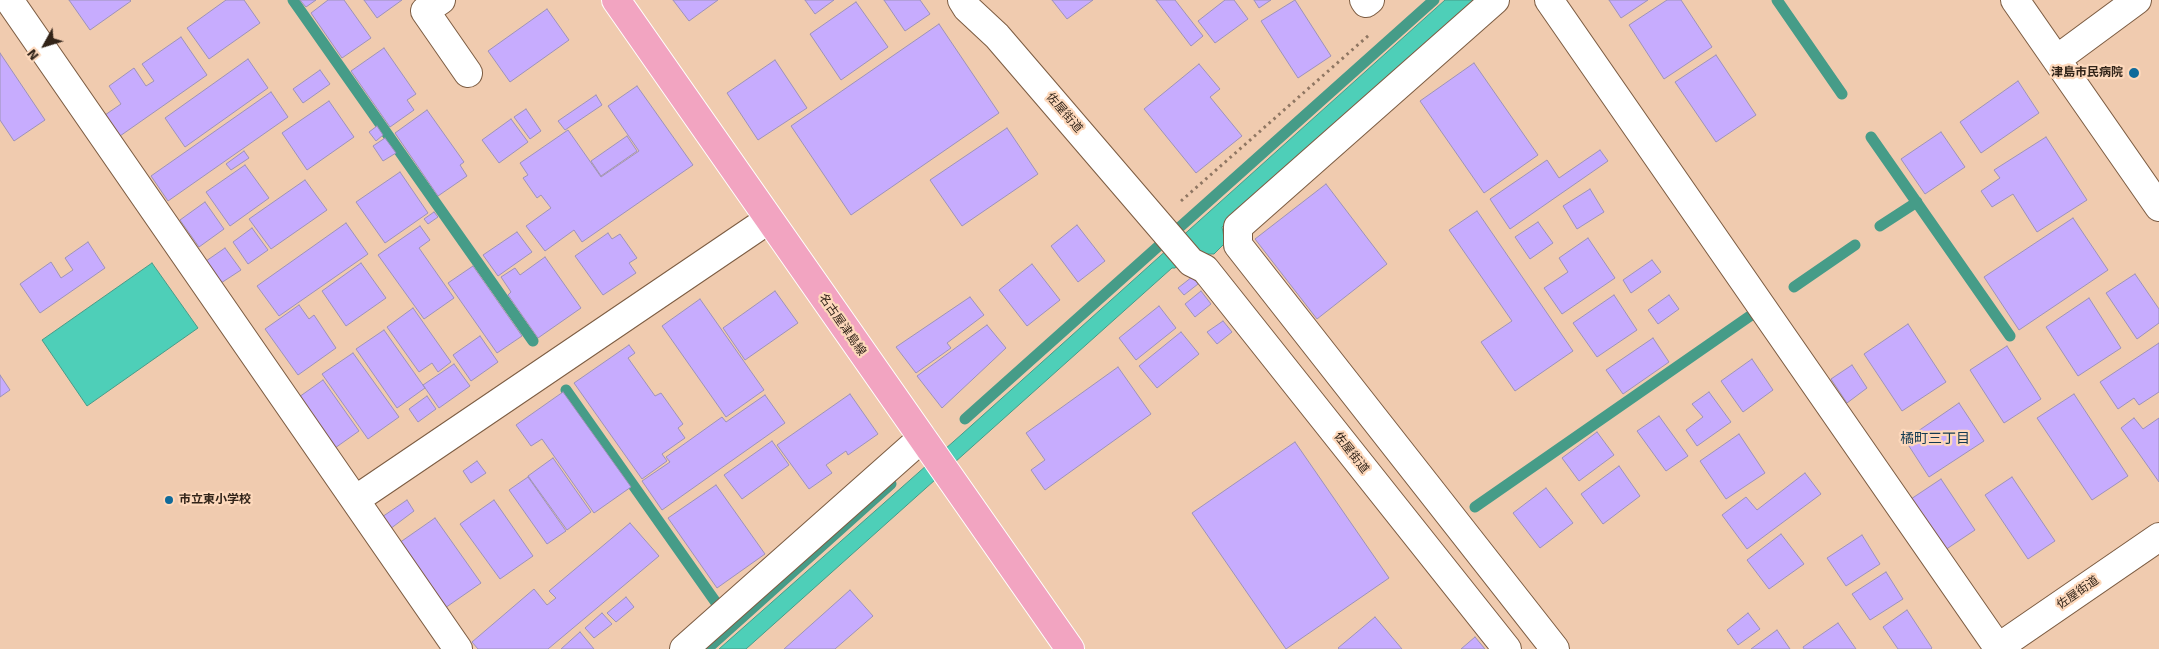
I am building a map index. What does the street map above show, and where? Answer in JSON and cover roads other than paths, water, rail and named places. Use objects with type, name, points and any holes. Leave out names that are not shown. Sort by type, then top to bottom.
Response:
[{"type":"main road","name":"名古屋津島線","points":[[616,0],[768,220],[1070,649]]},
{"type":"street","points":[[9,0],[458,649]]},
{"type":"street","points":[[441,0],[426,11],[468,73]]},
{"type":"street","name":"佐屋街道","points":[[962,0],[997,36],[1191,262],[1205,269],[1507,649]]},
{"type":"street","points":[[1496,0],[1238,228],[1238,245],[1555,649]]},
{"type":"street","points":[[1550,0],[1998,649]]},
{"type":"street","points":[[2015,0],[2159,207]]},
{"type":"street","points":[[2057,59],[2137,0]]},
{"type":"street","points":[[355,500],[768,220]]},
{"type":"street","points":[[684,649],[923,440]]},
{"type":"street","name":"佐屋街道","points":[[1998,649],[2159,537]]},
{"type":"water","points":[[1445,0],[1480,0],[1222,227],[1225,243],[1214,254],[1193,254],[1175,268],[1172,268],[746,649],[719,649],[962,434]]},
{"type":"water","points":[[152,263],[198,328],[87,406],[42,340]]},
{"type":"waterway","points":[[293,0],[533,341]]},
{"type":"waterway","points":[[965,419],[1434,0]]},
{"type":"waterway","points":[[1777,0],[1842,94]]},
{"type":"waterway","points":[[1871,137],[2010,336]]},
{"type":"waterway","points":[[1880,226],[1917,202]]},
{"type":"waterway","points":[[1794,287],[1855,245]]},
{"type":"waterway","points":[[1475,507],[1750,316]]},
{"type":"waterway","points":[[566,390],[717,604]]},
{"type":"waterway","points":[[707,649],[891,484]]},
{"type":"place","name":"津島市民病院","points":[[2134,73]]},
{"type":"place","name":"市立東小学校","points":[[169,500]]},
{"type":"district","name":"橘町三丁目","points":[[1935,439]]}]
